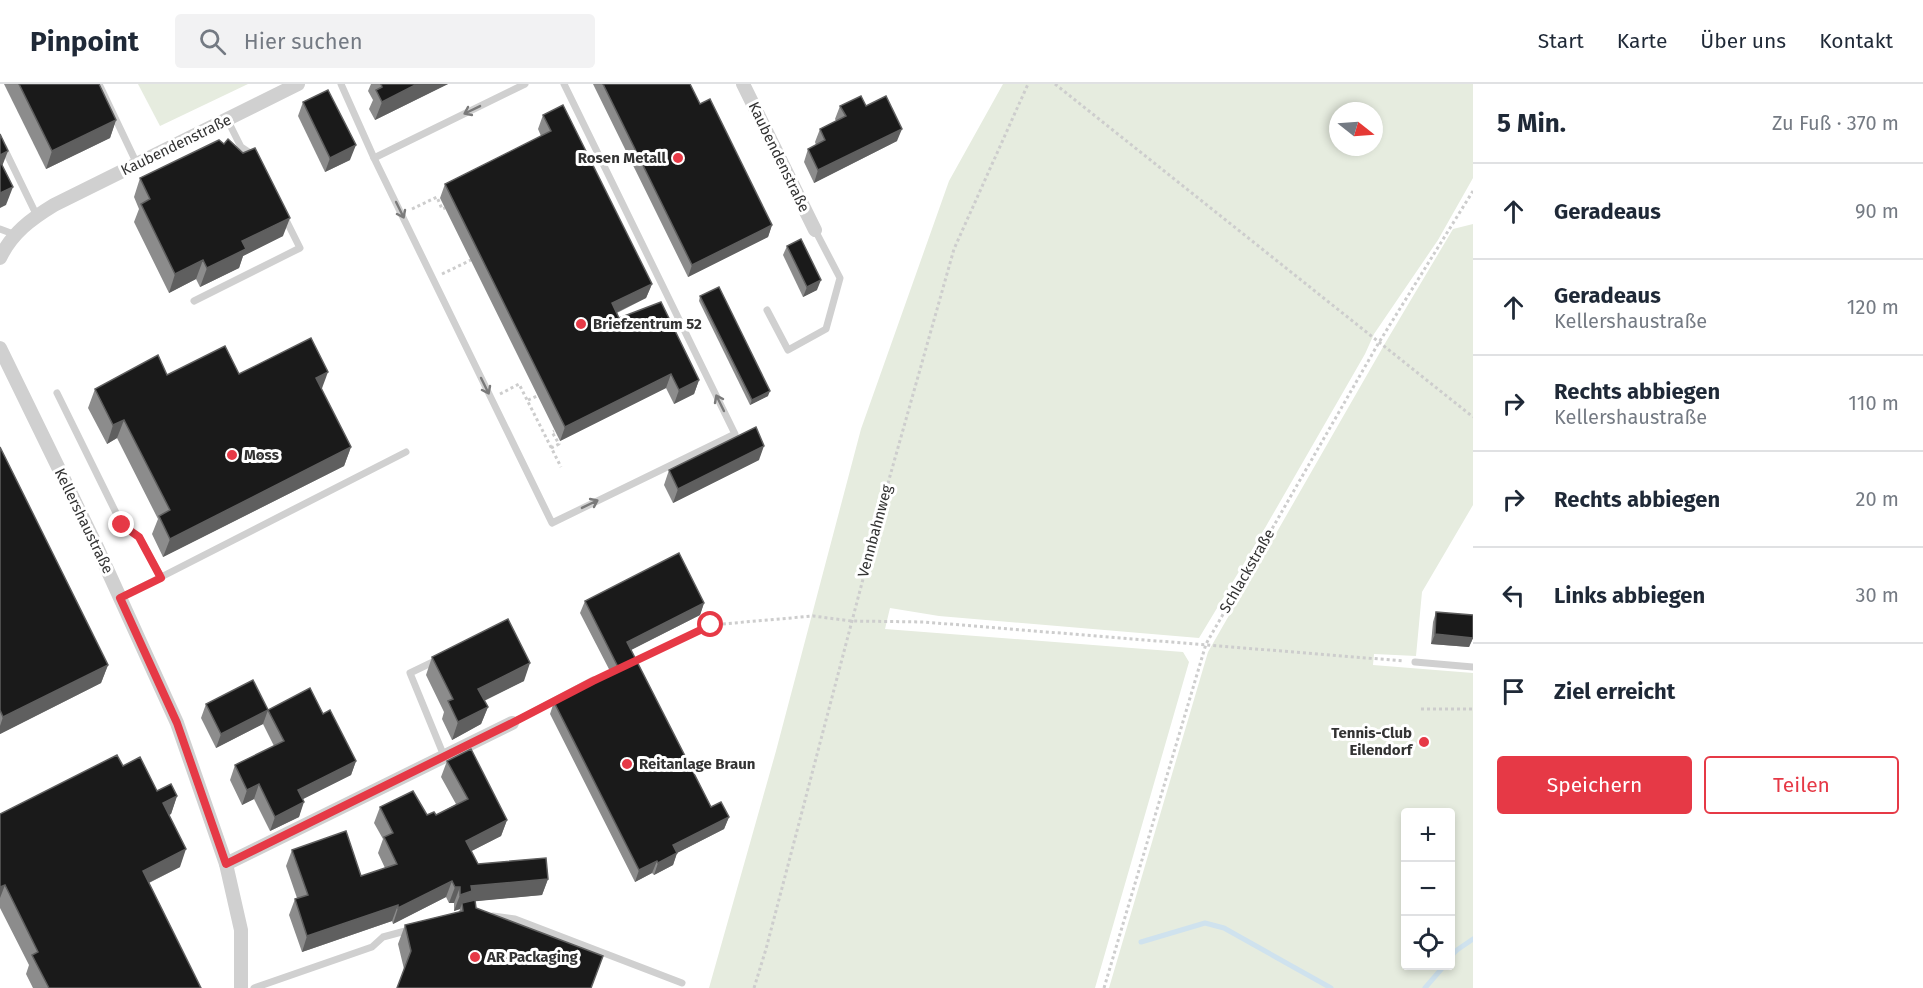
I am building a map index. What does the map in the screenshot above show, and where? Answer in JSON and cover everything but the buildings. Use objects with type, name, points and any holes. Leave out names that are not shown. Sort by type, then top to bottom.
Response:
[{"type":"street","name":"Kaubendenstraße","points":[[37,216],[54,205],[298,84]]},
{"type":"street","name":"Kaubendenstraße","points":[[742,84],[815,230]]},
{"type":"street","points":[[0,258],[6,245],[26,223],[37,216]]},
{"type":"street","name":"Kellershaustraße","points":[[0,348],[120,598],[177,723],[226,864],[241,930],[242,988]]},
{"type":"street","points":[[226,864],[512,723]]},
{"type":"lane","points":[[99,84],[137,164]]},
{"type":"lane","points":[[341,84],[374,158],[552,523],[735,434],[564,84]]},
{"type":"lane","points":[[374,158],[525,84]]},
{"type":"lane","points":[[227,119],[241,147],[254,157],[259,167]]},
{"type":"lane","points":[[3,147],[37,216]]},
{"type":"lane","points":[[194,301],[300,248],[279,208]]},
{"type":"lane","points":[[0,229],[16,234]]},
{"type":"lane","points":[[767,310],[788,350],[826,329],[840,278],[815,230]]},
{"type":"lane","points":[[57,393],[122,525],[139,537],[161,578]]},
{"type":"lane","points":[[120,598],[406,452]]},
{"type":"lane","points":[[441,658],[410,673],[444,756]]},
{"type":"lane","points":[[1415,662],[1473,667]]},
{"type":"lane","points":[[512,723],[593,681]]},
{"type":"lane","points":[[486,915],[515,919],[682,983]]},
{"type":"lane","points":[[254,988],[372,946],[382,937],[414,928]]},
{"type":"path","name":"Vennbahnweg","points":[[754,988],[890,476],[954,249],[1028,84]]},
{"type":"path","points":[[1055,84],[1378,344],[1473,417]]},
{"type":"path","name":"Schlackstraße","points":[[1104,988],[1206,644],[1378,344],[1473,191]]},
{"type":"path","points":[[402,214],[437,197],[442,209],[445,208]]},
{"type":"path","points":[[433,278],[471,260]]},
{"type":"path","points":[[491,398],[519,384],[561,467]]},
{"type":"path","points":[[528,400],[537,396]]},
{"type":"path","points":[[551,448],[559,444],[552,432],[554,430]]},
{"type":"path","points":[[625,666],[711,625],[813,616],[851,621],[924,622],[1415,662]]},
{"type":"path","points":[[1421,709],[1473,709]]},
{"type":"shaded area","points":[[138,84],[248,84],[160,126]]},
{"type":"shaded area","points":[[1003,84],[1473,84],[1473,178],[1438,240],[1374,334],[1365,354],[1261,535],[1199,638],[939,616],[890,608],[885,629],[1183,652],[1189,662],[1095,988],[709,988],[776,751],[861,429],[949,181]]},
{"type":"shaded area","points":[[1473,224],[1473,505],[1422,592],[1416,656],[1374,654],[1373,665],[1473,673],[1473,988],[1109,988],[1208,652],[1453,229]]},
{"type":"waterway","points":[[1141,942],[1205,923],[1224,928],[1331,988]]},
{"type":"waterway","points":[[1455,952],[1473,939]]},
{"type":"waterway","points":[[1425,988],[1441,970]]},
{"type":"place","name":"Rosen Metall","points":[[678,158]]},
{"type":"place","name":"Briefzentrum 52","points":[[581,324]]},
{"type":"place","name":"Moss","points":[[232,455]]},
{"type":"place","name":"Tennis-Club Eilendorf","points":[[1424,742]]},
{"type":"place","name":"Reitanlage Braun","points":[[627,764]]},
{"type":"place","name":"AR Packaging","points":[[475,957]]},
{"type":"route","points":[[122,525],[139,537],[161,578],[120,598],[177,723],[226,864],[593,681],[711,625]]}]
